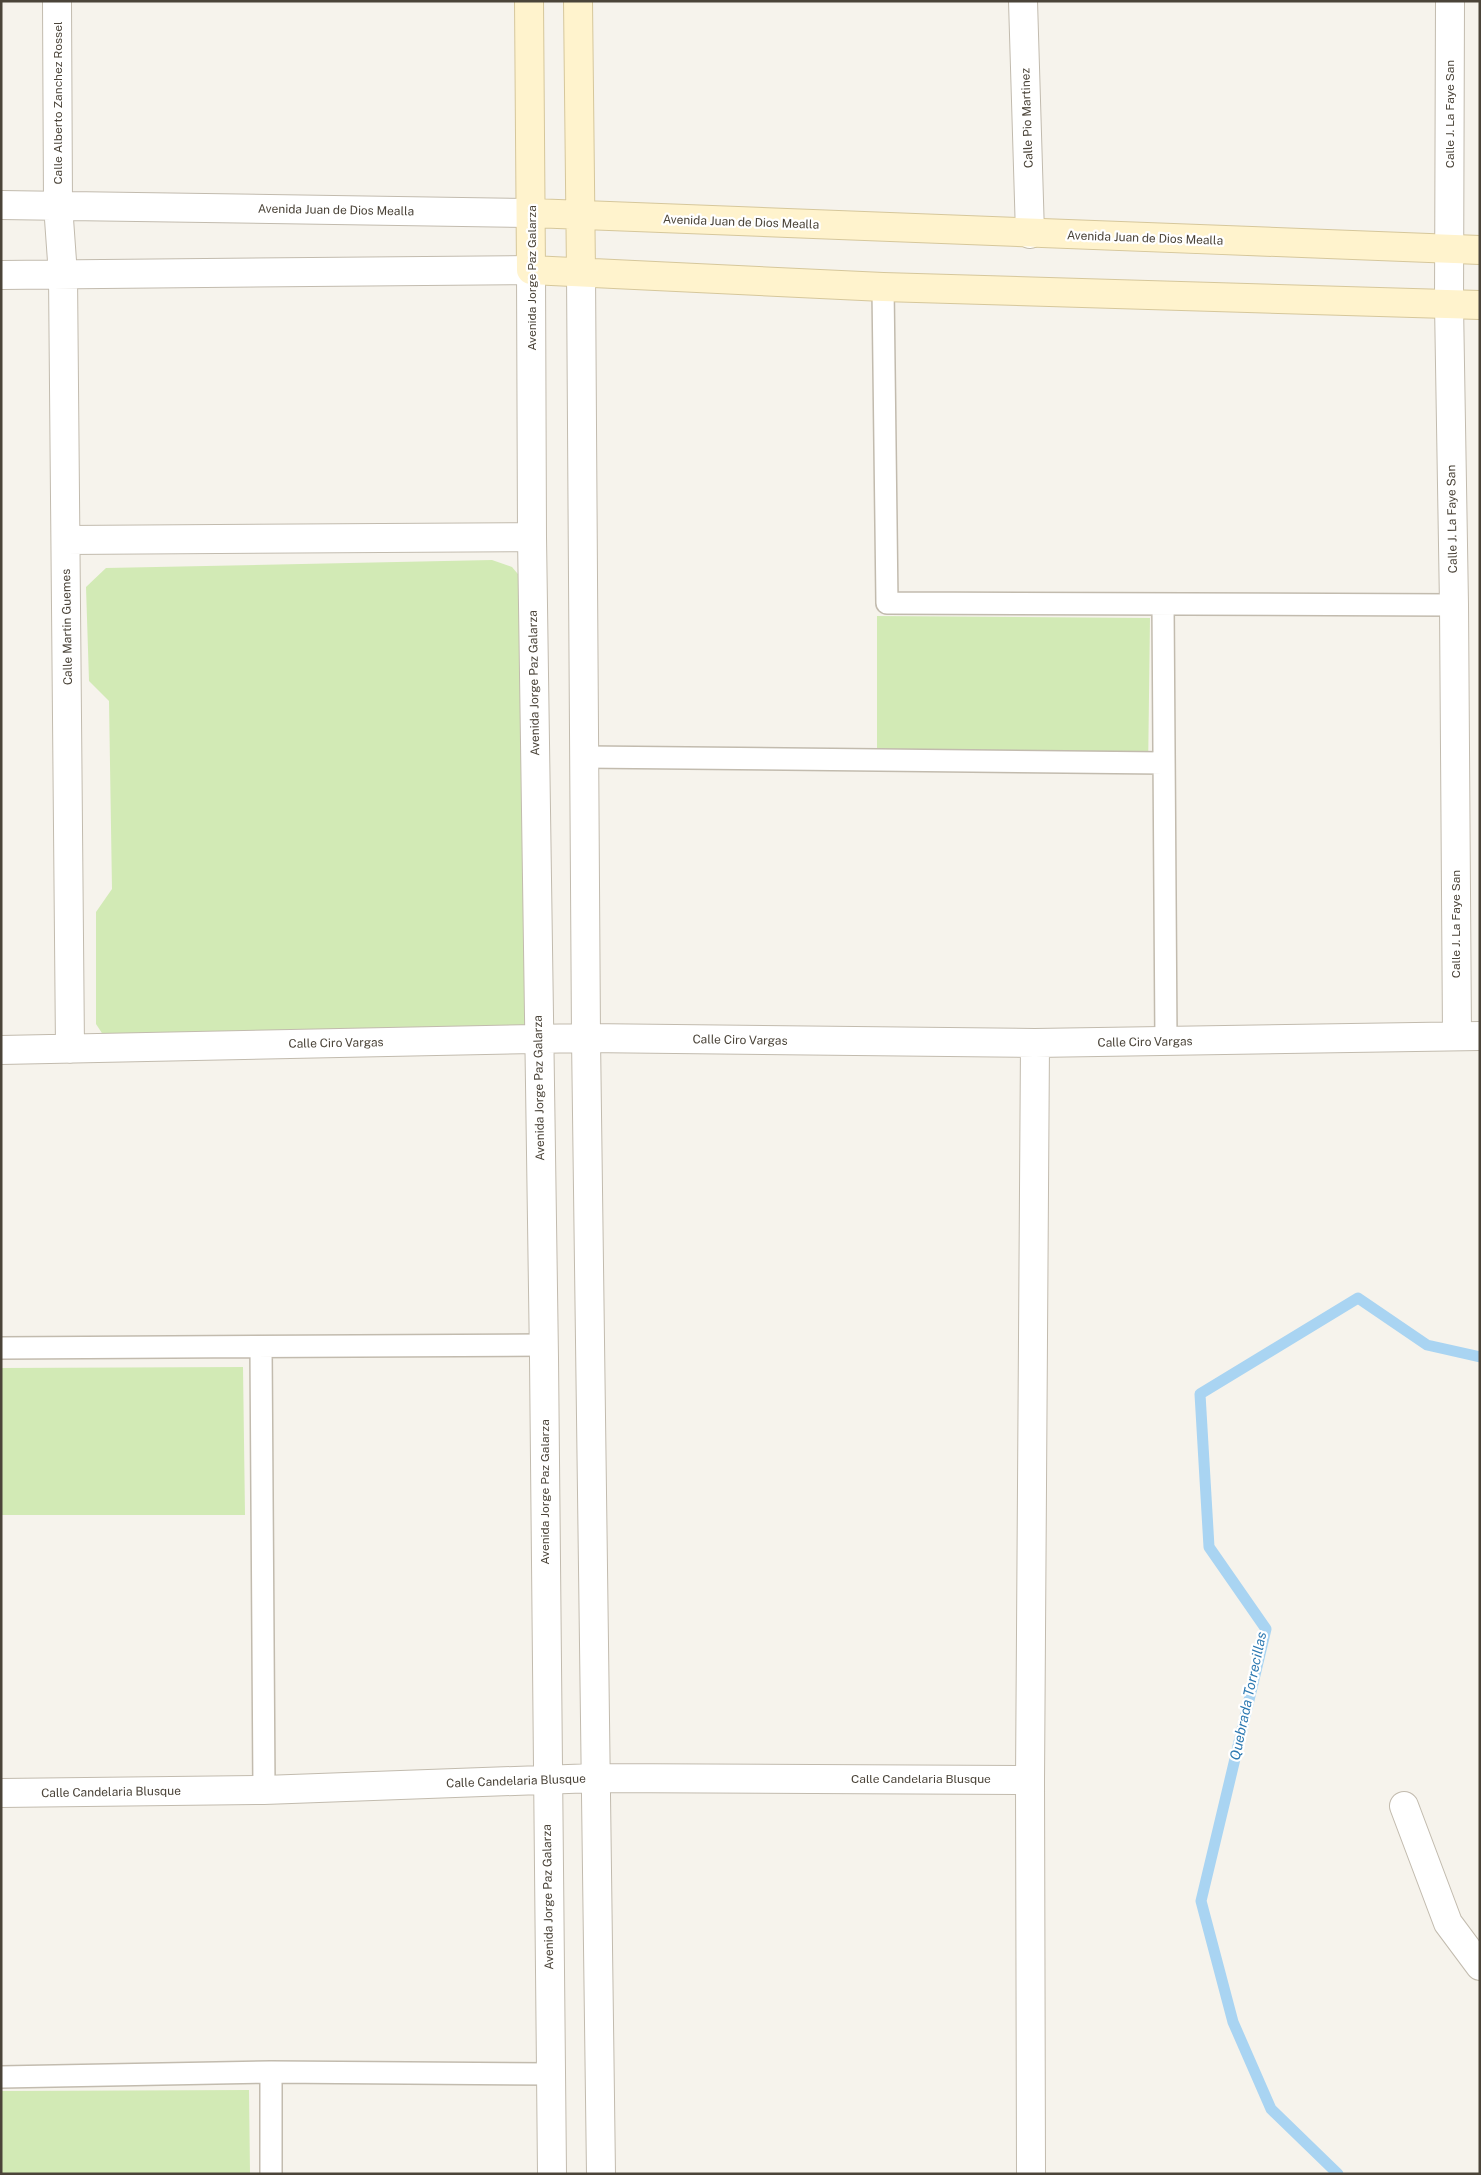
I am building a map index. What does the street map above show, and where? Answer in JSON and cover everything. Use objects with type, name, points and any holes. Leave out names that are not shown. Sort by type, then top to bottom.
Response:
[{"type":"main road","name":"Avenida Jorge Paz Galarza","points":[[529,1],[531,270]]},
{"type":"main road","points":[[578,1],[582,216],[581,272]]},
{"type":"main road","name":"Avenida Juan de Dios Mealla","points":[[532,213],[1030,234],[1480,250]]},
{"type":"main road","points":[[531,270],[883,287],[1480,305]]},
{"type":"street","name":"Calle Alberto Zanchez Rossel","points":[[57,1],[58,205]]},
{"type":"street","name":"Calle Pio Martinez","points":[[1023,1],[1030,234]]},
{"type":"street","name":"Calle J. La Faye San","points":[[1450,1],[1449,304],[1454,605],[1468,1036]]},
{"type":"street","name":"Avenida Juan de Dios Mealla","points":[[1,205],[532,213]]},
{"type":"street","name":"Calle Martin Guemes","points":[[58,205],[63,275],[70,1049]]},
{"type":"street","points":[[1,275],[531,270]]},
{"type":"street","name":"Avenida Jorge Paz Galarza","points":[[531,270],[532,537],[552,2174]]},
{"type":"street","points":[[581,272],[586,1038],[601,2174]]},
{"type":"street","points":[[66,540],[532,537]]},
{"type":"street","name":"Calle Ciro Vargas","points":[[1,1050],[538,1038],[1035,1043],[1468,1036]]},
{"type":"street","points":[[1031,2174],[1030,1780],[1035,1043]]},
{"type":"street","name":"Calle Candelaria Blusque","points":[[1,1794],[264,1790],[595,1778],[1030,1780]]},
{"type":"street","points":[[1404,1806],[1448,1923],[1480,1966]]},
{"type":"lane","points":[[883,287],[887,604],[1454,605]]},
{"type":"lane","points":[[1163,604],[1166,1042]]},
{"type":"lane","points":[[584,757],[1164,763]]},
{"type":"lane","points":[[1,1348],[543,1345]]},
{"type":"lane","points":[[262,1347],[264,1790]]},
{"type":"lane","points":[[271,2072],[271,2174]]},
{"type":"lane","points":[[1,2076],[271,2072],[550,2074]]},
{"type":"green space","points":[[492,560],[512,567],[528,586],[528,1031],[111,1047],[96,1024],[96,912],[112,889],[109,701],[89,681],[86,587],[106,568]]},
{"type":"green space","points":[[877,616],[1150,618],[1148,774],[877,768]]},
{"type":"green space","points":[[243,1367],[245,1515],[1,1515],[1,1368]]},
{"type":"green space","points":[[249,2090],[250,2174],[1,2174],[1,2091]]},
{"type":"waterway","name":"Quebrada Torrecillas","points":[[1338,2174],[1271,2109],[1233,2022],[1201,1901],[1266,1629],[1209,1547],[1200,1394],[1358,1298],[1427,1345],[1480,1357]]}]
